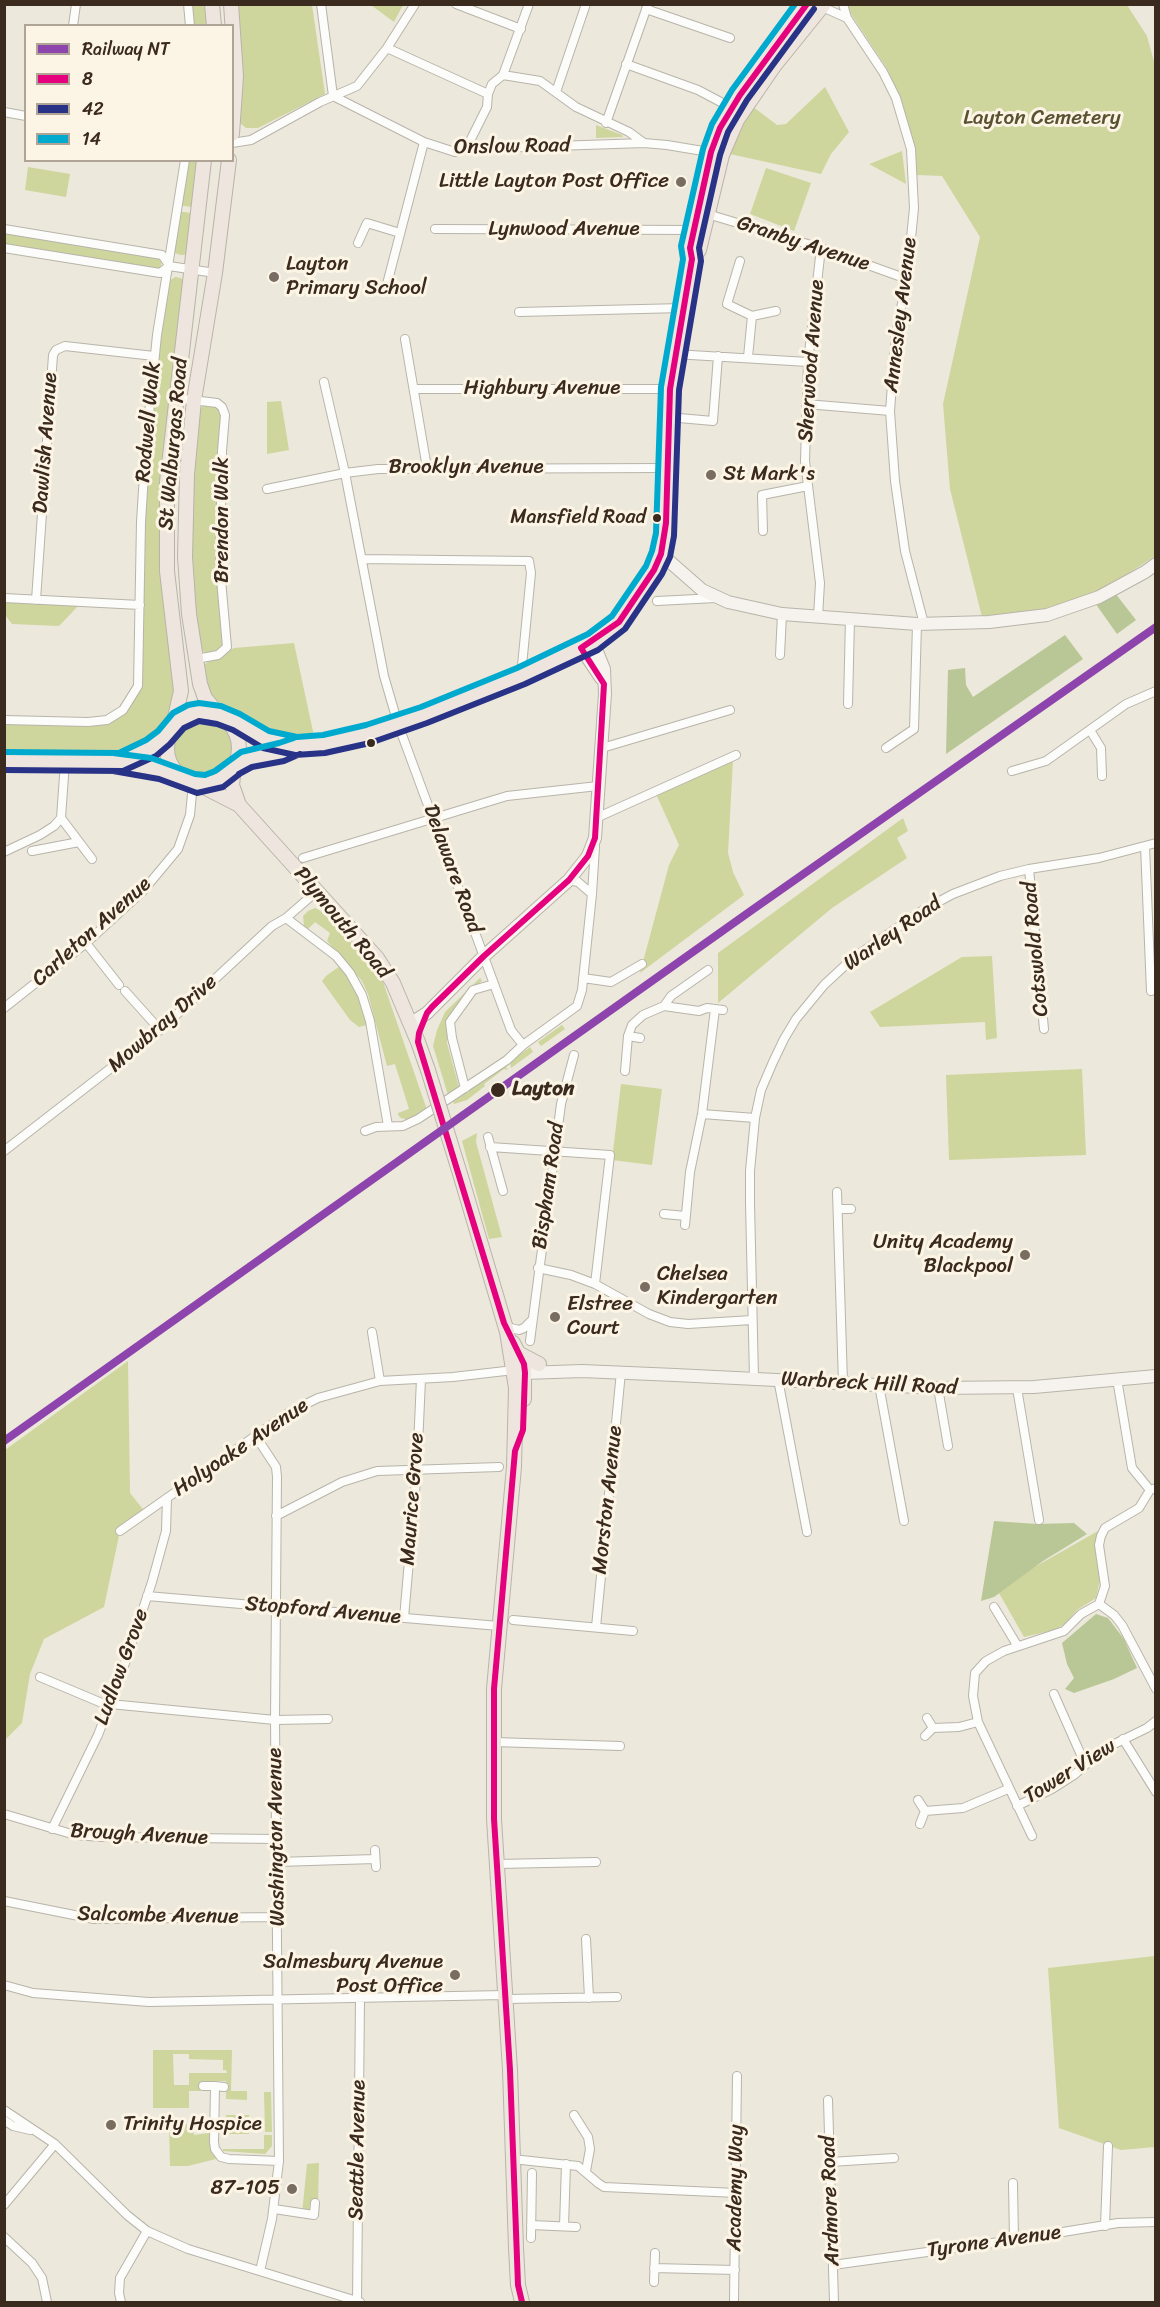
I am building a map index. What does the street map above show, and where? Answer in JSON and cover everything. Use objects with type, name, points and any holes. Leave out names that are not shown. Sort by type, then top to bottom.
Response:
[{"type":"main road","points":[[212,4],[214,24]]},
{"type":"main road","points":[[231,4],[232,24]]},
{"type":"main road","points":[[4,761],[121,762],[152,748],[172,727],[191,713],[205,712],[237,722],[266,739],[296,746],[324,744],[368,734],[398,724],[521,676],[587,645],[619,622],[654,570],[661,554],[666,523],[668,417],[674,354],[692,259],[699,250],[699,230],[720,128],[807,4]]},
{"type":"main road","points":[[716,154],[751,98],[821,5]]},
{"type":"main road","points":[[234,47],[236,76],[234,105]]},
{"type":"main road","name":"St Walburgas Road","points":[[172,727],[181,691],[170,606],[166,520],[169,462],[204,162]]},
{"type":"main road","name":"St Walburgas Road","points":[[220,716],[205,698],[200,684],[189,614],[185,557],[187,474],[194,400],[215,273],[230,162]]},
{"type":"main road","points":[[661,554],[694,584],[716,598],[753,609],[818,618],[921,624],[989,622],[1047,615],[1099,597],[1145,572],[1155,564]]},
{"type":"main road","points":[[410,1024],[427,1013],[484,956],[569,880],[588,856],[595,838],[604,684],[587,645]]},
{"type":"main road","points":[[220,716],[230,726],[237,742],[238,755],[232,784],[239,805]]},
{"type":"main road","points":[[172,727],[168,754],[172,766],[192,782],[216,781],[234,766],[249,758],[282,752],[296,746]]},
{"type":"main road","name":"Plymouth Road","points":[[121,762],[161,770],[239,805],[384,967],[393,983],[428,1070],[505,1327],[520,1365]]},
{"type":"main road","points":[[418,1042],[421,1026],[427,1013]]},
{"type":"main road","points":[[522,2302],[518,2285],[505,1997],[494,1819],[494,1742],[499,1626],[515,1451],[516,1388],[520,1365],[539,1364]]},
{"type":"main road","name":"Warbreck Hill Road","points":[[539,1364],[582,1371]]},
{"type":"main road","name":"Warbreck Hill Road","points":[[520,1365],[582,1371],[938,1388],[1017,1388],[1155,1376]]},
{"type":"street","points":[[73,24],[76,4]]},
{"type":"street","points":[[188,4],[190,24]]},
{"type":"street","points":[[321,4],[333,96]]},
{"type":"street","points":[[234,143],[251,140],[333,96],[357,86],[387,48],[415,4]]},
{"type":"street","points":[[456,4],[521,29]]},
{"type":"street","points":[[466,149],[487,107],[492,84],[503,75],[529,4]]},
{"type":"street","points":[[556,92],[586,4]]},
{"type":"street","name":"Annesley Avenue","points":[[843,4],[847,18],[888,80],[896,98],[911,149],[914,208],[907,279],[896,333],[890,411],[895,481],[905,551],[921,624],[914,729],[886,748]]},
{"type":"street","points":[[821,5],[847,18]]},
{"type":"street","points":[[606,123],[647,7],[730,38]]},
{"type":"street","points":[[387,48],[488,94]]},
{"type":"street","points":[[626,64],[699,90],[732,108]]},
{"type":"street","points":[[503,75],[540,81],[576,107],[629,132],[644,143]]},
{"type":"street","name":"Onslow Road","points":[[333,96],[424,142],[455,152],[466,149],[644,143],[716,154]]},
{"type":"street","points":[[4,112],[24,116]]},
{"type":"street","points":[[387,284],[424,142]]},
{"type":"street","name":"Rodwell Walk","points":[[4,720],[107,720],[118,714],[128,704],[138,686],[142,498],[154,356],[185,162]]},
{"type":"street","name":"Granby Avenue","points":[[702,213],[821,248],[907,279]]},
{"type":"street","points":[[358,243],[367,223],[400,233]]},
{"type":"street","name":"Lynwood Avenue","points":[[435,228],[699,230]]},
{"type":"street","points":[[4,229],[162,255],[169,266],[215,273]]},
{"type":"street","points":[[4,248],[160,273],[169,266]]},
{"type":"street","name":"Sherwood Avenue","points":[[818,618],[820,583],[805,461],[808,362],[821,248]]},
{"type":"street","points":[[740,261],[726,303],[752,316],[776,311]]},
{"type":"street","points":[[519,312],[683,308]]},
{"type":"street","points":[[748,357],[752,316]]},
{"type":"street","points":[[405,339],[427,468]]},
{"type":"street","name":"Dawlish Avenue","points":[[36,600],[53,355],[56,350],[65,346],[154,356]]},
{"type":"street","points":[[674,354],[808,362]]},
{"type":"street","points":[[668,417],[712,421],[718,356]]},
{"type":"street","name":"Delaware Road","points":[[324,382],[345,473],[384,676],[398,724],[511,1030],[523,1045]]},
{"type":"street","name":"Highbury Avenue","points":[[414,389],[670,389]]},
{"type":"street","name":"Brendon Walk","points":[[176,398],[217,403],[222,407],[225,415],[222,451],[220,568],[227,646],[218,655],[196,659]]},
{"type":"street","points":[[806,404],[890,411]]},
{"type":"street","name":"Brooklyn Avenue","points":[[267,489],[378,468],[667,468]]},
{"type":"street","points":[[763,531],[762,495],[808,486]]},
{"type":"street","points":[[362,559],[529,561],[531,573],[521,676]]},
{"type":"street","points":[[4,598],[140,604]]},
{"type":"street","points":[[657,601],[716,598]]},
{"type":"street","points":[[780,655],[782,614]]},
{"type":"street","points":[[848,704],[850,619]]},
{"type":"street","points":[[1012,771],[1046,761],[1126,704],[1155,691]]},
{"type":"street","points":[[602,748],[730,710]]},
{"type":"street","points":[[1090,730],[1101,748],[1102,776]]},
{"type":"street","points":[[596,818],[736,755]]},
{"type":"street","points":[[4,852],[40,835],[54,826],[61,818],[65,762]]},
{"type":"street","name":"Carleton Avenue","points":[[4,1008],[86,943],[143,891],[178,849],[190,815],[192,782]]},
{"type":"street","points":[[303,858],[507,796],[598,786]]},
{"type":"street","points":[[61,818],[92,859]]},
{"type":"street","points":[[365,1131],[376,1127],[403,1126],[418,1119],[507,1060],[523,1045],[566,1015],[578,1003],[592,894],[595,838]]},
{"type":"street","points":[[32,851],[79,842]]},
{"type":"street","name":"Warley Road","points":[[754,1378],[750,1171],[754,1118],[761,1090],[784,1039],[810,1002],[846,965],[878,939],[953,894],[1000,876],[1099,858],[1155,843]]},
{"type":"street","points":[[1145,846],[1152,953],[1151,991]]},
{"type":"street","name":"Cotswold Road","points":[[1029,869],[1044,1029]]},
{"type":"street","points":[[569,880],[578,882],[592,894]]},
{"type":"street","name":"Mowbray Drive","points":[[4,1151],[160,1030],[272,926],[286,918],[317,891]]},
{"type":"street","name":"Plymouth Road","points":[[286,918],[328,949],[350,973],[357,986],[370,1021],[388,1126]]},
{"type":"street","points":[[86,943],[160,1030]]},
{"type":"street","points":[[583,978],[611,982],[642,964]]},
{"type":"street","points":[[664,1006],[671,996],[708,970]]},
{"type":"street","points":[[465,1088],[454,1049],[450,1022],[473,990],[494,984]]},
{"type":"street","points":[[625,1071],[628,1036],[636,1019],[651,1010],[664,1006],[699,1011],[707,1008],[719,1009],[702,1114],[692,1155],[685,1221],[664,1214]]},
{"type":"street","points":[[628,1036],[640,1038]]},
{"type":"street","name":"Bispham Road","points":[[530,1341],[561,1104],[574,1055]]},
{"type":"street","points":[[702,1114],[754,1118]]},
{"type":"street","points":[[488,1137],[503,1191]]},
{"type":"street","points":[[490,1147],[610,1155],[596,1284]]},
{"type":"street","points":[[837,1192],[843,1383]]},
{"type":"street","points":[[838,1209],[851,1209]]},
{"type":"street","points":[[538,1268],[596,1284],[649,1314],[669,1322],[688,1324],[752,1320]]},
{"type":"street","points":[[505,1327],[519,1330],[532,1319]]},
{"type":"street","points":[[372,1332],[380,1381]]},
{"type":"street","name":"Holyoake Avenue","points":[[120,1531],[289,1412],[317,1398],[380,1381],[421,1379],[520,1365]]},
{"type":"street","name":"Morston Avenue","points":[[596,1627],[621,1372]]},
{"type":"street","name":"Maurice Grove","points":[[404,1618],[417,1469],[421,1379]]},
{"type":"street","points":[[778,1379],[807,1532]]},
{"type":"street","points":[[1032,1836],[978,1722],[973,1696],[975,1673],[986,1661],[1017,1645],[1044,1639],[1064,1631],[1081,1614],[1099,1604],[1105,1586],[1099,1545],[1101,1536],[1105,1528],[1139,1508],[1153,1489],[1132,1468],[1117,1379]]},
{"type":"street","points":[[879,1385],[904,1521]]},
{"type":"street","points":[[938,1388],[948,1446]]},
{"type":"street","points":[[1017,1388],[1039,1520]]},
{"type":"street","name":"Washington Avenue","points":[[255,1436],[276,1467],[275,1720],[279,2160],[274,2209],[260,2271]]},
{"type":"street","points":[[276,1516],[342,1482],[377,1471],[500,1467]]},
{"type":"street","name":"Ludlow Grove","points":[[52,1829],[98,1735],[110,1705],[147,1596],[166,1531],[167,1498]]},
{"type":"street","name":"Stopford Avenue","points":[[147,1596],[499,1626]]},
{"type":"street","points":[[1099,1604],[1122,1625],[1155,1689]]},
{"type":"street","points":[[994,1607],[1017,1645]]},
{"type":"street","points":[[513,1620],[633,1631]]},
{"type":"street","points":[[40,1677],[110,1705],[275,1720],[328,1719]]},
{"type":"street","points":[[1054,1694],[1085,1764]]},
{"type":"street","points":[[927,1718],[933,1728]]},
{"type":"street","name":"Tower View","points":[[1017,1806],[1052,1789],[1074,1775],[1102,1750],[1147,1728],[1155,1721]]},
{"type":"street","points":[[925,1736],[933,1728],[959,1727],[978,1722]]},
{"type":"street","points":[[1123,1739],[1155,1792]]},
{"type":"street","points":[[494,1742],[620,1746]]},
{"type":"street","points":[[926,1810],[970,1806],[1008,1789]]},
{"type":"street","points":[[918,1800],[926,1810]]},
{"type":"street","points":[[920,1824],[926,1810]]},
{"type":"street","name":"Brough Avenue","points":[[4,1814],[75,1835],[102,1838],[276,1839]]},
{"type":"street","points":[[278,1862],[375,1858]]},
{"type":"street","points":[[497,1864],[596,1862]]},
{"type":"street","name":"Salcombe Avenue","points":[[4,1901],[94,1919],[277,1917]]},
{"type":"street","points":[[586,1939],[589,1998]]},
{"type":"street","points":[[4,1985],[33,1993],[148,2002],[617,1997]]},
{"type":"street","name":"Seattle Avenue","points":[[358,2302],[360,1999]]},
{"type":"street","name":"Academy Way","points":[[734,2300],[737,2193],[736,2076]]},
{"type":"street","points":[[203,2086],[220,2086],[214,2142],[218,2153],[229,2159],[279,2160]]},
{"type":"street","name":"Ardmore Road","points":[[828,2100],[834,2302]]},
{"type":"street","points":[[4,2110],[55,2144],[147,2231],[188,2249],[358,2302]]},
{"type":"street","points":[[574,2115],[588,2137],[590,2149],[586,2171]]},
{"type":"street","points":[[4,2120],[13,2126],[36,2132]]},
{"type":"street","points":[[577,2139],[588,2137]]},
{"type":"street","points":[[4,2205],[55,2144]]},
{"type":"street","points":[[1105,2226],[1108,2146]]},
{"type":"street","points":[[512,2158],[578,2166],[604,2187],[737,2193]]},
{"type":"street","points":[[830,2162],[894,2158]]},
{"type":"street","points":[[564,2226],[566,2164]]},
{"type":"street","points":[[531,2238],[532,2173]]},
{"type":"street","points":[[1013,2183],[1014,2240]]},
{"type":"street","points":[[274,2209],[314,2215],[315,2203]]},
{"type":"street","name":"Tyrone Avenue","points":[[833,2265],[1142,2221],[1155,2222]]},
{"type":"street","points":[[531,2225],[576,2227]]},
{"type":"street","points":[[121,2302],[120,2278],[147,2231]]},
{"type":"street","points":[[4,2236],[32,2263],[42,2278],[47,2302]]},
{"type":"street","points":[[654,2282],[655,2253]]},
{"type":"street","points":[[654,2268],[735,2270]]},
{"type":"green space","points":[[188,5],[212,5],[214,24],[190,24]]},
{"type":"green space","points":[[231,5],[312,5],[325,94],[258,128],[246,128],[234,118],[234,24],[232,24]]},
{"type":"green space","points":[[371,5],[403,5],[394,22]]},
{"type":"green space","name":"Layton Cemetery","points":[[848,5],[1127,5],[1147,36],[1156,69],[1155,556],[1097,594],[1036,611],[982,617],[950,489],[943,404],[980,237],[942,176],[917,175],[915,147],[899,94],[886,67],[851,14]]},
{"type":"green space","points":[[825,87],[849,132],[831,154],[821,174],[730,154],[752,106],[777,125],[786,124]]},
{"type":"green space","points":[[596,125],[622,135],[623,137],[596,138]]},
{"type":"green space","points":[[902,151],[906,184],[869,164],[872,163]]},
{"type":"green space","points":[[184,162],[204,162],[198,208],[178,205]]},
{"type":"green space","points":[[28,167],[70,174],[66,197],[25,190]]},
{"type":"green space","points":[[766,168],[811,183],[794,231],[750,214]]},
{"type":"green space","points":[[177,211],[198,214],[193,254],[181,255],[171,252]]},
{"type":"green space","points":[[4,229],[162,255],[160,273],[5,248]]},
{"type":"green space","points":[[175,277],[181,278],[188,286],[166,520],[181,686],[172,723],[153,737],[119,750],[5,751],[5,720],[88,722],[118,714],[138,686],[140,597],[152,409],[159,406],[161,396],[153,384],[166,283]]},
{"type":"green space","points":[[281,401],[289,450],[267,454],[267,402]]},
{"type":"green space","points":[[205,404],[222,407],[223,643],[220,650],[213,654],[205,653],[200,647],[190,553],[192,483],[198,411]]},
{"type":"green space","points":[[1115,593],[1136,620],[1117,634],[1095,603]]},
{"type":"green space","points":[[4,601],[79,605],[59,626],[12,624],[5,615]]},
{"type":"green space","points":[[1065,635],[1083,659],[946,754],[948,670],[965,668],[966,685],[973,697]]},
{"type":"green space","points":[[294,643],[314,736],[298,738],[266,731],[216,700],[209,691],[204,665],[209,661],[234,648]]},
{"type":"green space","points":[[196,718],[208,718],[219,723],[227,731],[232,748],[230,760],[219,773],[208,778],[196,778],[185,773],[177,765],[172,754],[172,742],[177,731],[185,723]]},
{"type":"green space","points":[[733,760],[728,853],[733,872],[744,895],[640,973],[669,865],[679,845],[656,794]]},
{"type":"green space","points":[[903,818],[908,831],[897,838],[907,858],[832,908],[718,1003],[718,953]]},
{"type":"green space","points":[[315,908],[321,911],[357,949],[383,982],[427,1110],[408,1120],[398,1115],[409,1109],[395,1064],[387,1066],[368,994],[362,981],[327,941],[330,933],[315,922],[308,929],[304,926],[303,916]]},
{"type":"green space","points":[[992,956],[997,1038],[986,1040],[985,1022],[880,1027],[870,1012],[962,957]]},
{"type":"green space","points":[[340,966],[359,995],[367,1025],[359,1027],[350,1020],[322,981]]},
{"type":"green space","points":[[480,978],[482,981],[468,991],[447,1021],[447,1043],[459,1087],[448,1095],[433,1046],[437,1030],[445,1012]]},
{"type":"green space","points":[[562,1025],[565,1029],[541,1046],[538,1042]]},
{"type":"green space","points":[[530,1047],[533,1052],[511,1068],[510,1062]]},
{"type":"green space","points":[[505,1065],[508,1070],[504,1069],[467,1100],[454,1104],[453,1102]]},
{"type":"green space","points":[[1082,1069],[1086,1155],[949,1160],[946,1075]]},
{"type":"green space","points":[[621,1084],[662,1089],[652,1165],[612,1160]]},
{"type":"green space","points":[[477,1133],[476,1142],[502,1237],[489,1239],[462,1141]]},
{"type":"green space","points":[[128,1361],[130,1493],[146,1513],[120,1531],[104,1607],[44,1639],[30,1674],[22,1723],[5,1740],[5,1450]]},
{"type":"green space","points":[[994,1521],[1037,1524],[1074,1523],[1087,1534],[1043,1561],[994,1597],[981,1601]]},
{"type":"green space","points":[[1098,1531],[1095,1547],[1101,1575],[1096,1598],[1077,1610],[1065,1624],[1054,1630],[1024,1637],[999,1593],[1031,1569]]},
{"type":"green space","points":[[1096,1614],[1108,1618],[1124,1639],[1137,1668],[1074,1693],[1065,1689],[1074,1678],[1067,1664],[1062,1643]]},
{"type":"green space","points":[[1155,1956],[1155,2147],[1121,2150],[1059,2128],[1048,1968]]},
{"type":"green space","points":[[153,2050],[232,2050],[231,2091],[247,2091],[247,2100],[226,2099],[226,2081],[201,2081],[201,2091],[189,2091],[189,2108],[153,2108]],"holes":[[[173,2054],[189,2054],[189,2059],[223,2060],[223,2070],[227,2073],[189,2073],[189,2085],[174,2085]]]},
{"type":"green space","points":[[264,2092],[271,2092],[272,2132],[265,2132]]},
{"type":"green space","points":[[226,2115],[249,2115],[249,2134],[226,2134]]},
{"type":"green space","points":[[169,2123],[187,2124],[187,2128],[194,2128],[194,2135],[209,2133],[210,2146],[216,2159],[188,2166],[170,2166]]},
{"type":"green space","points":[[264,2135],[272,2135],[272,2146],[265,2154],[223,2151],[223,2149],[264,2149]]},
{"type":"green space","points":[[319,2163],[318,2203],[310,2203],[309,2215],[302,2213],[307,2164]]},
{"type":"rail line","name":"NT","points":[[4,1441],[752,910],[1156,627]]},
{"type":"transit line","name":"14","points":[[4,752],[119,753],[146,740],[158,731],[173,713],[188,705],[199,703],[221,706],[269,731],[297,737],[323,735],[366,725],[421,707],[517,668],[588,634],[612,616],[646,566],[656,533],[661,387],[683,259],[681,246],[703,149],[712,124],[732,90],[795,4]]},
{"type":"transit line","name":"8","points":[[522,2302],[518,2285],[510,2070],[494,1819],[494,1689],[515,1451],[523,1430],[525,1373],[524,1364],[504,1323],[418,1042],[419,1033],[432,1007],[484,956],[569,880],[588,856],[595,838],[604,684],[581,648],[619,622],[654,570],[661,554],[666,523],[670,389],[692,259],[690,248],[711,152],[720,128],[740,95],[807,4]]},
{"type":"transit line","name":"42","points":[[4,770],[123,771],[156,756],[184,728],[199,721],[233,730],[263,748],[295,755],[325,753],[370,743],[525,684],[598,650],[625,629],[662,574],[670,557],[674,536],[679,390],[701,261],[699,248],[720,155],[728,132],[747,100],[814,9]]},
{"type":"transit line","name":"14","points":[[113,753],[151,758],[195,774],[205,775],[215,771],[241,752],[294,738]]},
{"type":"transit line","name":"42","points":[[239,774],[252,767],[284,761],[300,754]]},
{"type":"transit line","name":"42","points":[[113,771],[159,779],[197,793],[223,787],[241,773]]},
{"type":"place","name":"Little Layton Post Office","points":[[681,182]]},
{"type":"place","name":"Layton Primary School","points":[[274,277]]},
{"type":"place","name":"St Mark's","points":[[711,475]]},
{"type":"place","name":"Mansfield Road","points":[[657,518]]},
{"type":"place","name":"Layton","points":[[498,1090]]},
{"type":"place","name":"Unity Academy Blackpool","points":[[1025,1255]]},
{"type":"place","name":"Chelsea Kindergarten","points":[[645,1287]]},
{"type":"place","name":"Elstree Court","points":[[555,1317]]},
{"type":"place","name":"Salmesbury Avenue Post Office","points":[[455,1975]]},
{"type":"place","name":"Trinity Hospice","points":[[111,2125]]},
{"type":"place","name":"87-105","points":[[292,2189]]}]
